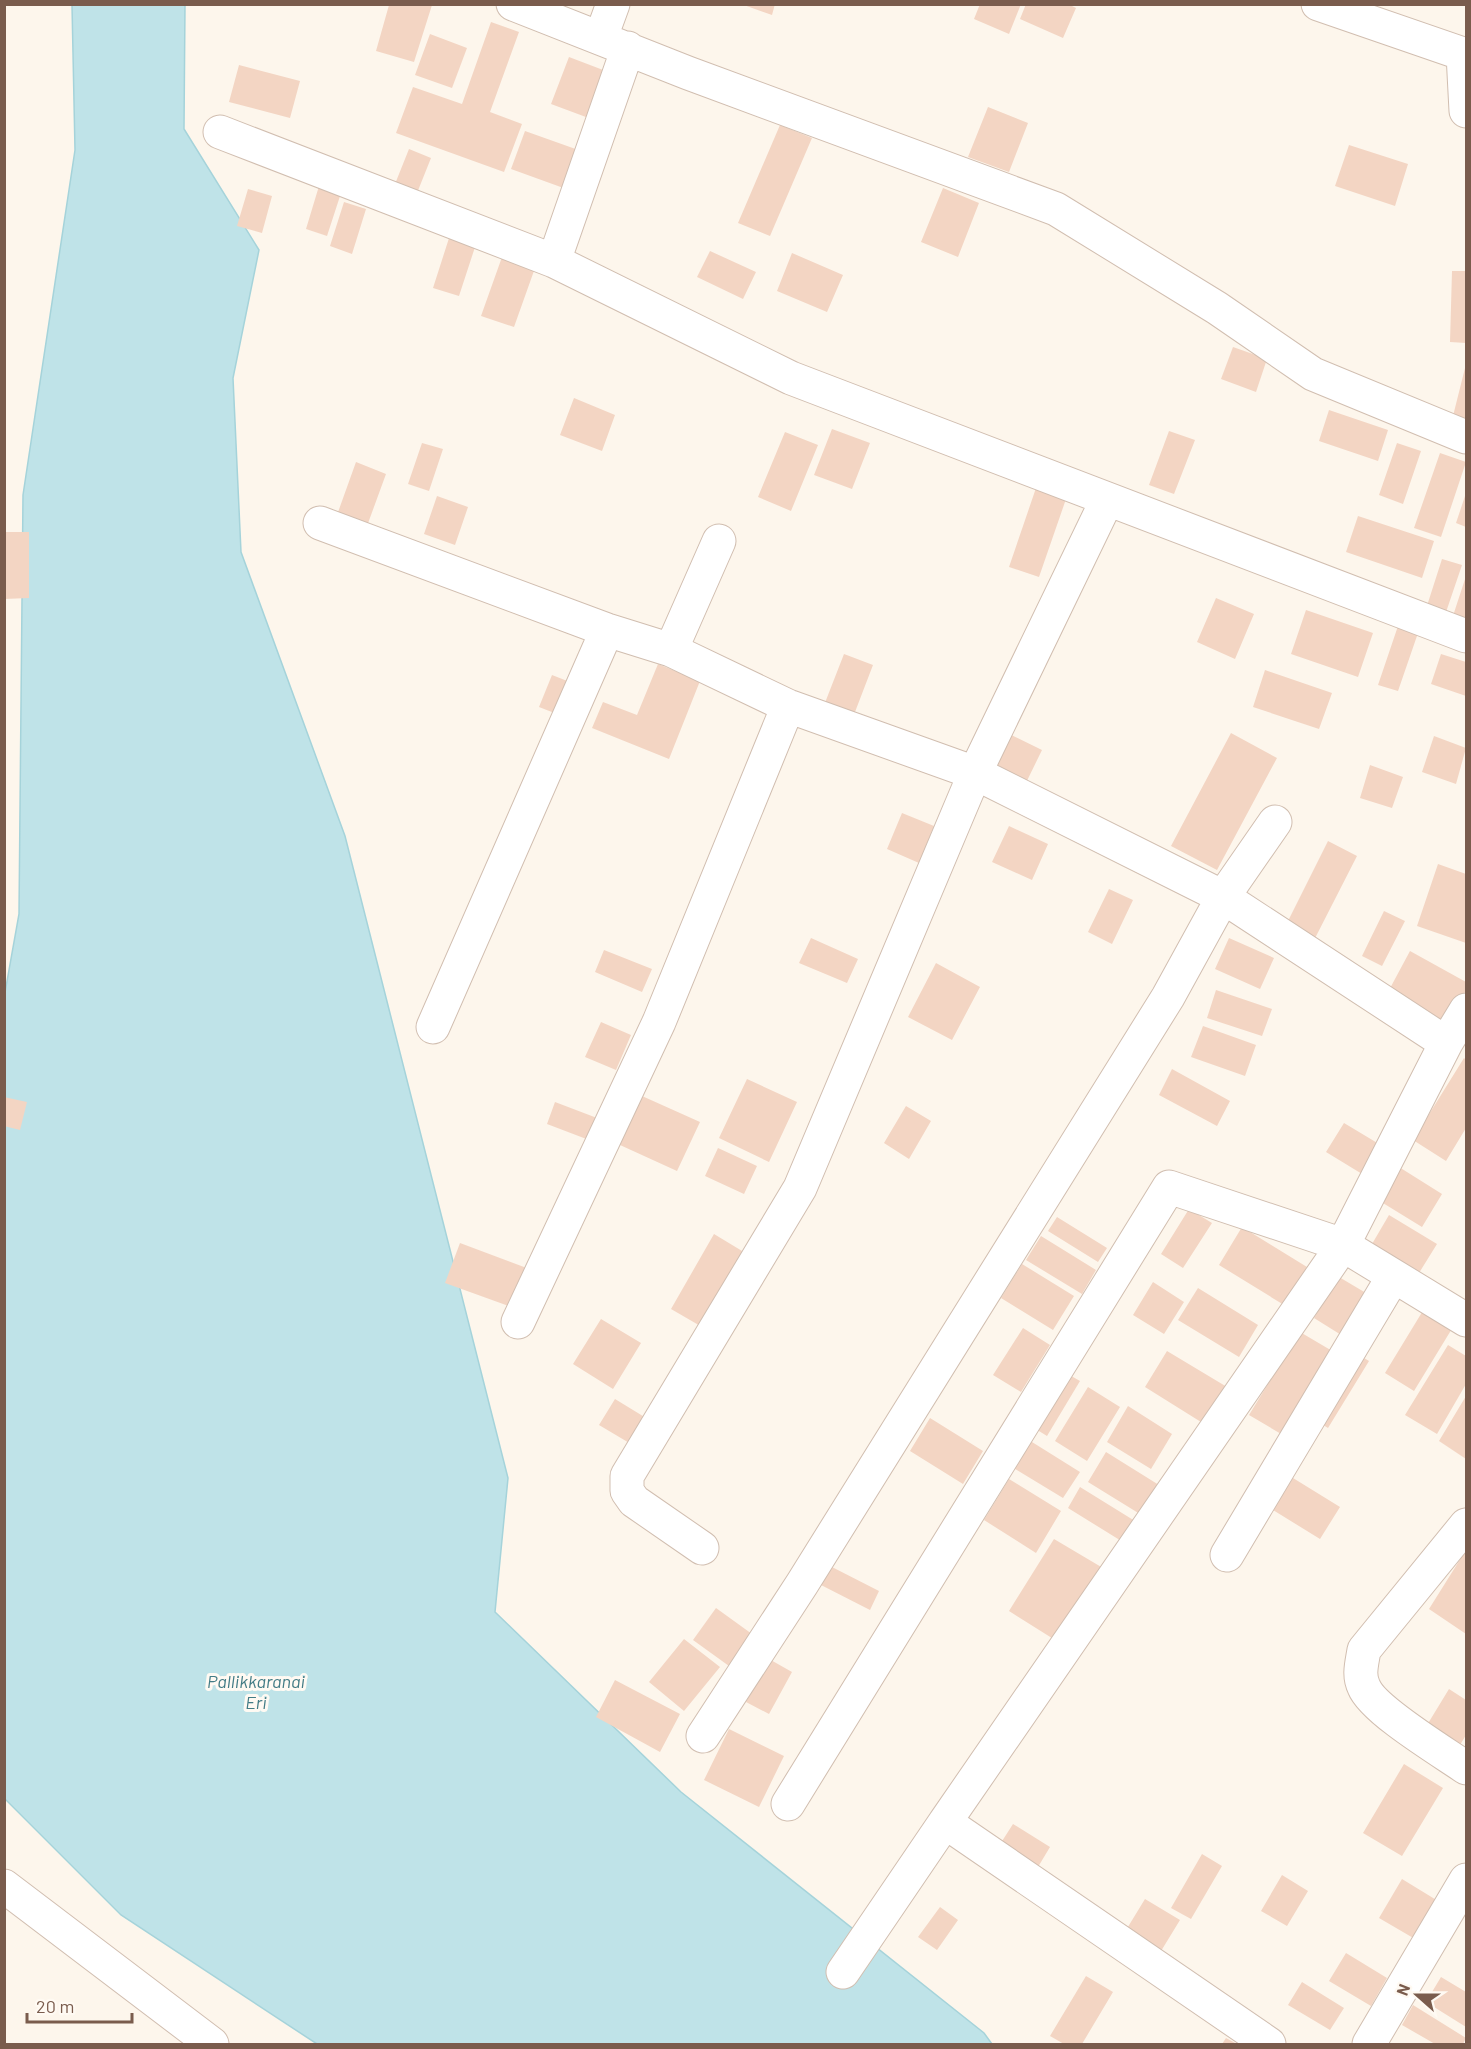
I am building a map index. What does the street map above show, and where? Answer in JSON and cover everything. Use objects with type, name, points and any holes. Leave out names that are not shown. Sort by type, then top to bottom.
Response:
[{"type":"street","points":[[513,4],[688,73],[1056,209],[1217,308],[1313,374],[1467,437]]},
{"type":"street","points":[[554,261],[615,43],[613,4]]},
{"type":"street","points":[[1318,4],[1465,54],[1467,111]]},
{"type":"street","points":[[220,132],[554,261],[791,378],[1467,636]]},
{"type":"street","points":[[702,1548],[634,1501],[627,1491],[627,1476],[800,1188],[975,773],[1107,500]]},
{"type":"street","points":[[320,523],[607,630],[671,650],[788,706],[975,773],[1223,897],[1446,1043]]},
{"type":"street","points":[[671,650],[719,541]]},
{"type":"street","points":[[433,1027],[607,630]]},
{"type":"street","points":[[518,1322],[659,1022],[788,706]]},
{"type":"street","points":[[703,1736],[802,1584],[1162,1008],[1223,897],[1275,822]]},
{"type":"street","points":[[843,1972],[1343,1245],[1446,1043],[1467,1010]]},
{"type":"street","points":[[788,1804],[1169,1187],[1343,1245],[1467,1320]]},
{"type":"street","points":[[1227,1555],[1393,1277]]},
{"type":"street","points":[[1467,1525],[1364,1650],[1360,1672],[1364,1688],[1377,1705],[1467,1768]]},
{"type":"street","points":[[945,1822],[1269,2044]]},
{"type":"street","points":[[1369,2044],[1467,1880]]},
{"type":"street","points":[[4,1886],[212,2044]]},
{"type":"water","name":"Pallikkaranai Eri","points":[[72,5],[185,5],[184,129],[259,250],[233,378],[241,552],[345,836],[508,1478],[495,1612],[681,1792],[984,2033],[992,2044],[317,2044],[121,1915],[5,1799],[4,998],[19,914],[23,495],[75,150]]},
{"type":"building","points":[[741,4],[775,4],[772,15]]},
{"type":"building","points":[[980,4],[1021,4],[1009,34],[974,19]]},
{"type":"building","points":[[1026,4],[1068,4],[1076,8],[1063,38],[1020,19]]},
{"type":"building","points":[[389,5],[432,5],[414,62],[376,51]]},
{"type":"building","points":[[491,22],[519,32],[490,112],[522,124],[504,172],[396,133],[413,87],[462,104]]},
{"type":"building","points":[[430,34],[467,48],[452,88],[415,75]]},
{"type":"building","points":[[569,57],[611,73],[594,120],[551,104]]},
{"type":"building","points":[[239,65],[300,81],[290,118],[229,102]]},
{"type":"building","points":[[988,107],[1028,123],[1009,172],[968,157]]},
{"type":"building","points":[[780,125],[812,138],[770,236],[738,223]]},
{"type":"building","points":[[525,131],[584,152],[569,190],[511,169]]},
{"type":"building","points":[[1349,145],[1408,164],[1395,206],[1335,186]]},
{"type":"building","points":[[409,149],[431,158],[413,203],[391,194]]},
{"type":"building","points":[[319,186],[341,193],[327,236],[306,229]]},
{"type":"building","points":[[943,188],[979,203],[958,257],[921,242]]},
{"type":"building","points":[[248,189],[272,196],[262,233],[237,226]]},
{"type":"building","points":[[344,202],[366,209],[352,254],[330,246]]},
{"type":"building","points":[[450,235],[476,244],[459,296],[433,288]]},
{"type":"building","points":[[710,251],[756,272],[743,299],[697,277]]},
{"type":"building","points":[[792,253],[843,275],[827,312],[777,291]]},
{"type":"building","points":[[502,257],[535,268],[514,327],[481,316]]},
{"type":"building","points":[[1452,271],[1466,271],[1466,343],[1450,342]]},
{"type":"building","points":[[1233,347],[1267,359],[1256,392],[1221,379]]},
{"type":"building","points":[[1466,364],[1466,423],[1452,420]]},
{"type":"building","points":[[574,398],[615,415],[602,451],[560,435]]},
{"type":"building","points":[[1329,410],[1388,430],[1378,461],[1319,441]]},
{"type":"building","points":[[832,429],[870,443],[852,489],[814,475]]},
{"type":"building","points":[[1169,431],[1195,440],[1174,494],[1149,485]]},
{"type":"building","points":[[785,432],[818,445],[791,511],[758,497]]},
{"type":"building","points":[[422,443],[443,449],[429,491],[408,484]]},
{"type":"building","points":[[1397,443],[1421,451],[1403,504],[1379,495]]},
{"type":"building","points":[[1440,453],[1466,462],[1441,537],[1414,528]]},
{"type":"building","points":[[356,462],[386,474],[367,526],[337,515]]},
{"type":"building","points":[[1036,488],[1066,499],[1039,577],[1009,567]]},
{"type":"building","points":[[1466,493],[1466,527],[1456,523]]},
{"type":"building","points":[[437,496],[468,507],[455,545],[424,534]]},
{"type":"building","points":[[1358,516],[1434,541],[1422,578],[1346,552]]},
{"type":"building","points":[[4,532],[29,532],[29,598],[4,599]]},
{"type":"building","points":[[1442,559],[1462,565],[1444,618],[1425,612]]},
{"type":"building","points":[[1466,576],[1466,631],[1450,625]]},
{"type":"building","points":[[1216,598],[1254,614],[1235,659],[1197,642]]},
{"type":"building","points":[[1306,610],[1373,633],[1358,677],[1291,654]]},
{"type":"building","points":[[1398,626],[1418,633],[1398,691],[1378,685]]},
{"type":"building","points":[[844,654],[873,665],[850,725],[821,713]]},
{"type":"building","points":[[1441,654],[1466,662],[1466,696],[1431,684]]},
{"type":"building","points":[[658,664],[700,681],[669,759],[592,728],[603,702],[637,715]]},
{"type":"building","points":[[1265,670],[1332,693],[1319,729],[1253,707]]},
{"type":"building","points":[[552,675],[575,684],[562,716],[539,707]]},
{"type":"building","points":[[1005,732],[1042,750],[1022,791],[986,773]]},
{"type":"building","points":[[1231,733],[1277,758],[1217,870],[1171,846]]},
{"type":"building","points":[[1434,736],[1466,748],[1456,784],[1422,772]]},
{"type":"building","points":[[1370,765],[1403,777],[1392,808],[1360,798]]},
{"type":"building","points":[[902,813],[934,826],[919,863],[887,849]]},
{"type":"building","points":[[1009,826],[1048,844],[1032,880],[992,862]]},
{"type":"building","points":[[1328,841],[1357,856],[1309,950],[1281,935]]},
{"type":"building","points":[[1438,864],[1466,874],[1466,943],[1417,926]]},
{"type":"building","points":[[1109,889],[1133,900],[1112,944],[1088,932]]},
{"type":"building","points":[[1384,911],[1405,921],[1382,966],[1362,956]]},
{"type":"building","points":[[811,938],[858,959],[847,983],[799,963]]},
{"type":"building","points":[[1229,938],[1274,958],[1260,989],[1215,969]]},
{"type":"building","points":[[604,950],[652,969],[642,992],[595,972]]},
{"type":"building","points":[[1410,951],[1466,982],[1466,990],[1448,1025],[1388,992]]},
{"type":"building","points":[[936,963],[980,987],[952,1040],[908,1017]]},
{"type":"building","points":[[1216,990],[1272,1009],[1262,1036],[1207,1018]]},
{"type":"building","points":[[601,1022],[631,1035],[616,1070],[585,1057]]},
{"type":"building","points":[[1203,1026],[1256,1045],[1245,1076],[1191,1057]]},
{"type":"building","points":[[1464,1058],[1466,1060],[1466,1128],[1446,1161],[1413,1140]]},
{"type":"building","points":[[1172,1069],[1230,1101],[1217,1126],[1159,1095]]},
{"type":"building","points":[[747,1079],[797,1102],[769,1162],[719,1138]]},
{"type":"building","points":[[642,1096],[700,1122],[677,1171],[620,1145]]},
{"type":"building","points":[[4,1097],[27,1102],[20,1130],[4,1126]]},
{"type":"building","points":[[555,1102],[597,1118],[589,1140],[547,1124]]},
{"type":"building","points":[[906,1106],[931,1121],[909,1159],[884,1143]]},
{"type":"building","points":[[1344,1123],[1384,1147],[1367,1177],[1326,1152]]},
{"type":"building","points":[[718,1148],[757,1166],[744,1194],[705,1176]]},
{"type":"building","points":[[1399,1167],[1442,1194],[1422,1227],[1378,1200]]},
{"type":"building","points":[[1189,1209],[1212,1223],[1183,1268],[1161,1254]]},
{"type":"building","points":[[1389,1215],[1437,1244],[1419,1273],[1372,1244]]},
{"type":"building","points":[[1057,1217],[1107,1248],[1098,1262],[1048,1231]]},
{"type":"building","points":[[1242,1227],[1307,1267],[1284,1305],[1219,1265]]},
{"type":"building","points":[[714,1234],[752,1257],[709,1331],[671,1309]]},
{"type":"building","points":[[1041,1236],[1096,1270],[1082,1294],[1026,1260]]},
{"type":"building","points":[[460,1243],[532,1270],[517,1309],[445,1283]]},
{"type":"building","points":[[1022,1264],[1074,1296],[1053,1330],[1001,1298]]},
{"type":"building","points":[[1339,1277],[1371,1296],[1346,1338],[1314,1318]]},
{"type":"building","points":[[1153,1282],[1184,1302],[1164,1334],[1133,1315]]},
{"type":"building","points":[[1198,1288],[1258,1325],[1239,1357],[1178,1320]]},
{"type":"building","points":[[1424,1309],[1453,1327],[1414,1391],[1385,1373]]},
{"type":"building","points":[[601,1319],[641,1343],[613,1389],[573,1364]]},
{"type":"building","points":[[1023,1328],[1050,1345],[1021,1392],[993,1375]]},
{"type":"building","points":[[1300,1332],[1339,1355],[1288,1438],[1249,1415]]},
{"type":"building","points":[[1448,1345],[1466,1356],[1466,1384],[1437,1434],[1405,1415]]},
{"type":"building","points":[[1167,1351],[1232,1390],[1209,1427],[1145,1387]]},
{"type":"building","points":[[1354,1352],[1369,1361],[1328,1428],[1313,1419]]},
{"type":"building","points":[[1059,1369],[1080,1381],[1047,1436],[1026,1423]]},
{"type":"building","points":[[1088,1387],[1120,1407],[1087,1461],[1055,1441]]},
{"type":"building","points":[[1466,1396],[1466,1459],[1439,1441]]},
{"type":"building","points":[[615,1399],[651,1421],[636,1447],[599,1425]]},
{"type":"building","points":[[1128,1406],[1172,1434],[1151,1469],[1107,1442]]},
{"type":"building","points":[[930,1418],[983,1451],[963,1484],[910,1451]]},
{"type":"building","points":[[1024,1437],[1080,1472],[1063,1498],[1007,1464]]},
{"type":"building","points":[[1106,1452],[1167,1490],[1148,1519],[1088,1482]]},
{"type":"building","points":[[1293,1478],[1340,1507],[1320,1539],[1273,1510]]},
{"type":"building","points":[[1009,1479],[1061,1511],[1036,1553],[984,1520]]},
{"type":"building","points":[[1080,1487],[1143,1526],[1131,1547],[1068,1508]]},
{"type":"building","points":[[1054,1539],[1108,1571],[1063,1645],[1009,1611]]},
{"type":"building","points":[[1466,1550],[1466,1634],[1429,1609]]},
{"type":"building","points":[[830,1566],[879,1591],[870,1610],[821,1585]]},
{"type":"building","points":[[716,1608],[752,1634],[729,1666],[693,1640]]},
{"type":"building","points":[[684,1639],[720,1667],[684,1711],[649,1682]]},
{"type":"building","points":[[769,1659],[792,1672],[769,1714],[746,1702]]},
{"type":"building","points":[[615,1680],[680,1714],[660,1752],[596,1717]]},
{"type":"building","points":[[1449,1689],[1466,1700],[1466,1735],[1457,1750],[1424,1730]]},
{"type":"building","points":[[729,1729],[784,1756],[759,1807],[704,1780]]},
{"type":"building","points":[[1404,1764],[1443,1788],[1402,1856],[1363,1833]]},
{"type":"building","points":[[1013,1824],[1050,1847],[1035,1872],[997,1849]]},
{"type":"building","points":[[1202,1854],[1222,1866],[1191,1919],[1171,1908]]},
{"type":"building","points":[[1282,1875],[1308,1891],[1287,1926],[1261,1911]]},
{"type":"building","points":[[1402,1879],[1438,1901],[1415,1939],[1379,1918]]},
{"type":"building","points":[[1145,1899],[1180,1920],[1158,1956],[1123,1935]]},
{"type":"building","points":[[940,1907],[958,1920],[937,1950],[918,1937]]},
{"type":"building","points":[[1346,1953],[1387,1978],[1371,2006],[1329,1981]]},
{"type":"building","points":[[1086,1976],[1113,1992],[1082,2044],[1064,2044],[1050,2036]]},
{"type":"building","points":[[1441,1977],[1466,1992],[1466,2027],[1426,2002]]},
{"type":"building","points":[[1302,1982],[1344,2008],[1330,2030],[1288,2005]]},
{"type":"building","points":[[1413,2005],[1466,2038],[1463,2044],[1435,2044],[1402,2025]]},
{"type":"building","points":[[1226,2038],[1237,2044],[1222,2044]]}]
